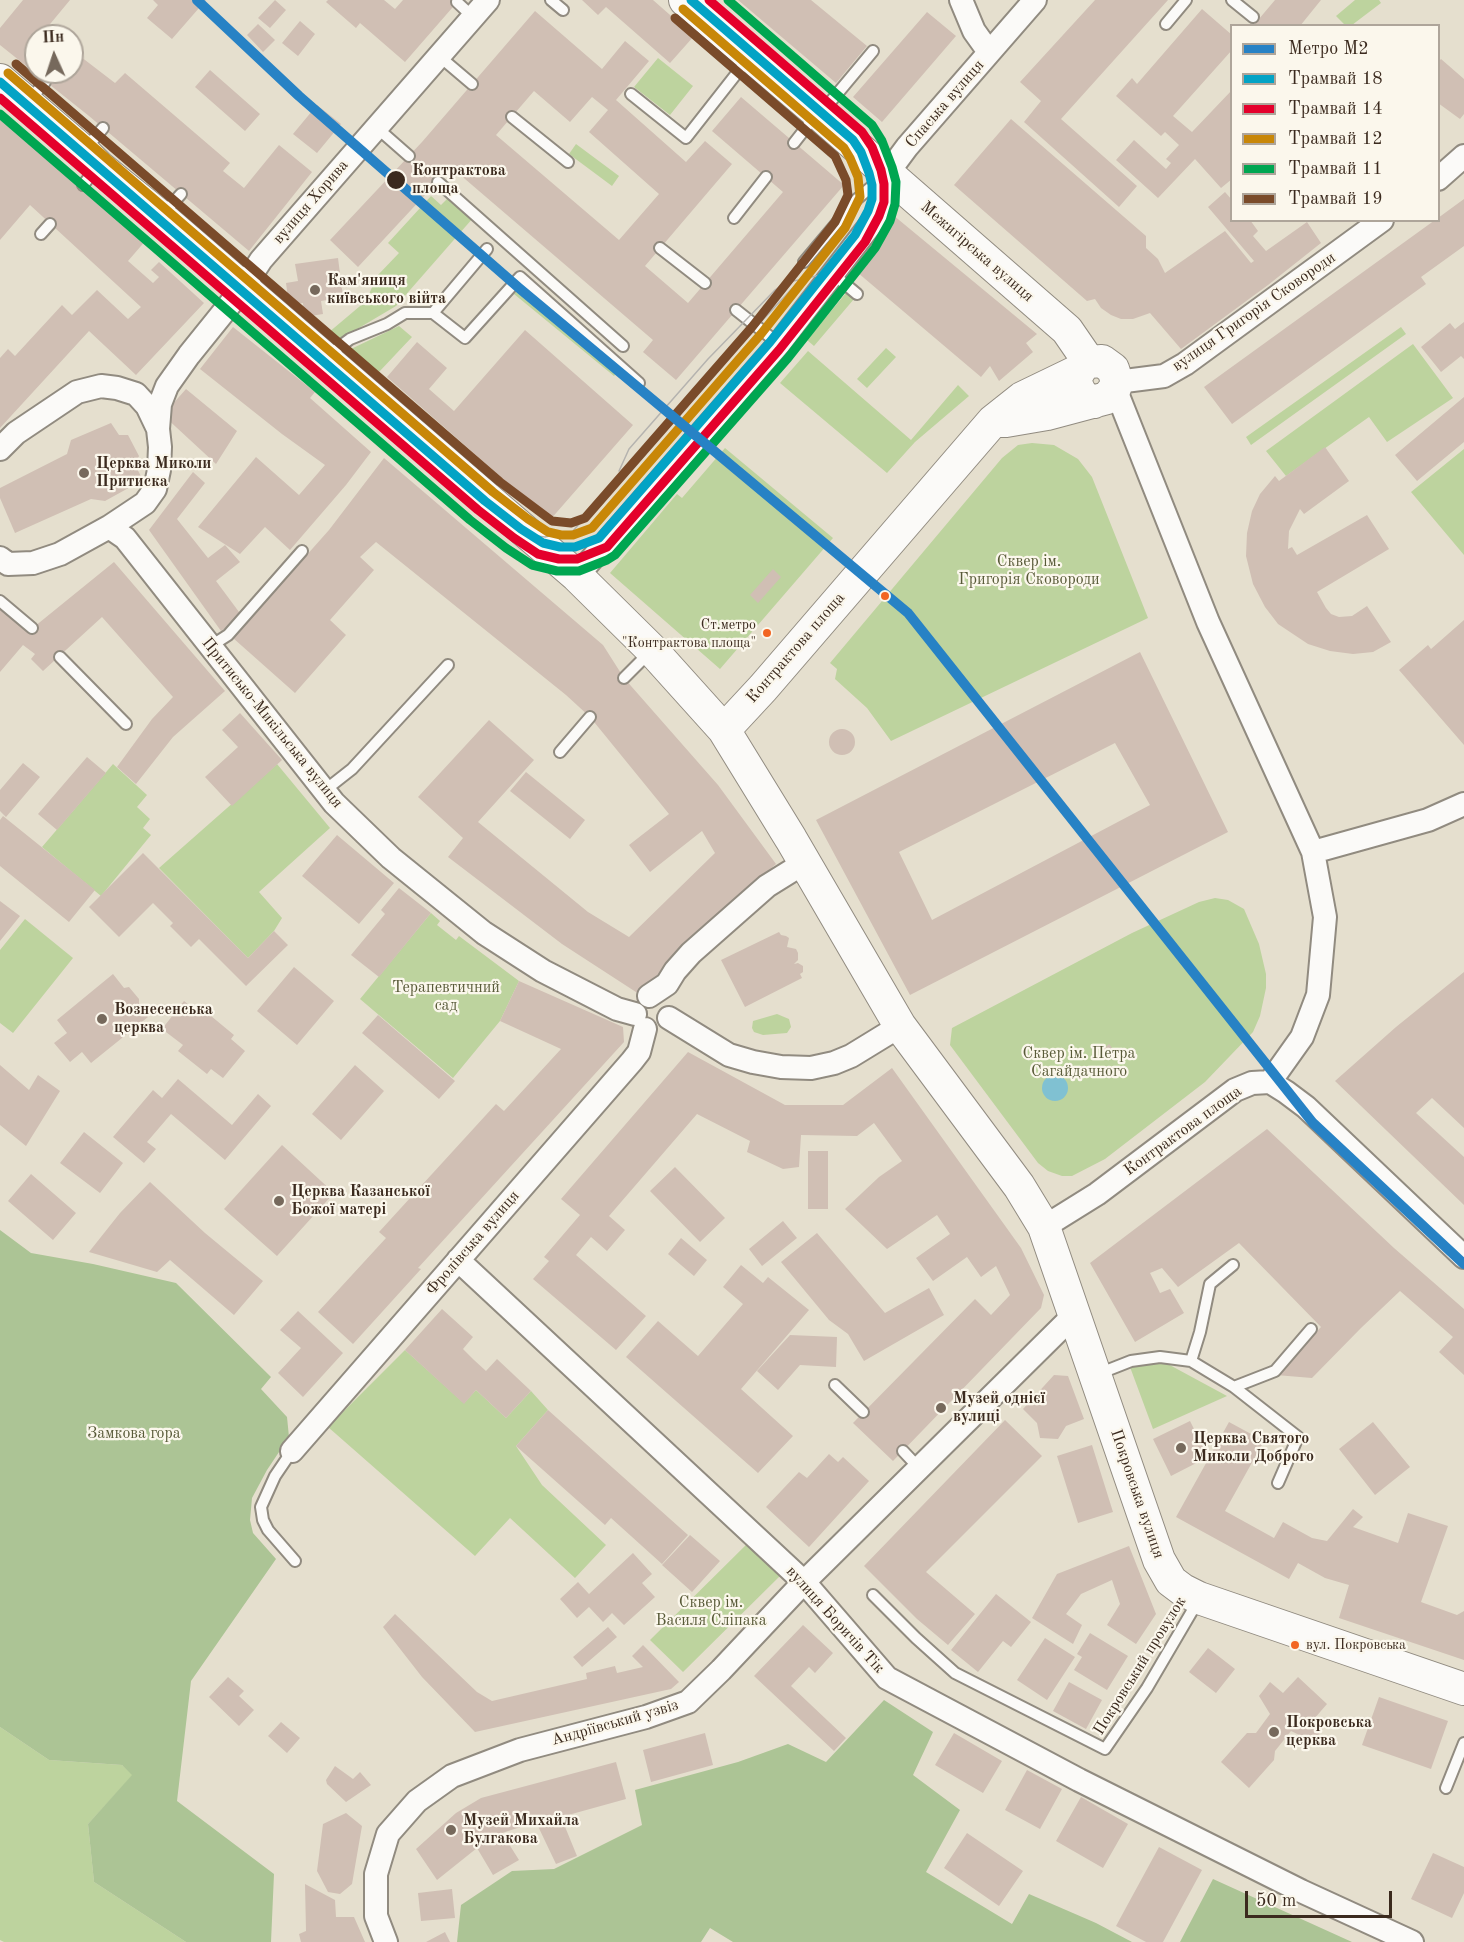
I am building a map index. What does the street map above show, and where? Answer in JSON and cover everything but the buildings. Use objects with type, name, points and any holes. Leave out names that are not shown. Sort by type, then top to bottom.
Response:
[{"type":"street","name":"Межигірська вулиця","points":[[685,0],[1067,330],[1081,358]]},
{"type":"street","points":[[961,0],[975,31],[989,52]]},
{"type":"street","name":"Спаська вулиця","points":[[887,174],[907,147],[1035,0]]},
{"type":"street","name":"вулиця Хорива","points":[[3,566],[33,563],[60,554],[145,503],[155,489],[159,470],[160,404],[167,386],[243,288],[261,260],[439,56],[472,6]]},
{"type":"street","points":[[0,80],[36,93],[88,168],[161,217],[577,576],[652,650],[724,730],[900,1026],[1019,1186],[1044,1227],[1074,1315]]},
{"type":"street","points":[[1440,177],[1464,156]]},
{"type":"street","points":[[577,576],[778,344],[834,274],[885,206],[887,174]]},
{"type":"street","name":"вулиця Григорія Сковороди","points":[[1109,390],[1164,376],[1185,364],[1370,224]]},
{"type":"street","name":"вулиця Хорива","points":[[0,449],[16,433],[77,392],[101,386],[117,388],[145,385],[159,379],[189,355]]},
{"type":"street","points":[[1081,358],[1076,384],[1082,396],[1109,390]]},
{"type":"street","name":"Контрактова площа","points":[[724,730],[993,421],[1022,398],[1081,358]]},
{"type":"street","points":[[117,388],[136,394],[147,406],[158,429]]},
{"type":"street","points":[[993,421],[1047,414],[1109,390]]},
{"type":"street","points":[[1109,390],[1208,621],[1313,852],[1325,917],[1318,995],[1302,1037],[1270,1082],[1306,1107],[1464,1257]]},
{"type":"street","name":"Притисько-Микільська вулиця","points":[[109,526],[125,538],[334,803],[391,858],[484,933],[543,971],[640,1021]]},
{"type":"street","points":[[1313,852],[1428,820],[1464,804]]},
{"type":"street","points":[[640,1021],[653,1030],[661,1028],[663,1000],[675,971],[767,886],[804,863]]},
{"type":"street","points":[[663,1000],[729,1055],[781,1067],[811,1068],[834,1063],[851,1056],[900,1026]]},
{"type":"street","name":"Фролівська вулиця","points":[[292,1451],[639,1052],[638,1003],[663,1000]]},
{"type":"street","name":"Контрактова площа","points":[[1044,1227],[1097,1194],[1235,1090],[1252,1083],[1270,1082]]},
{"type":"street","name":"вулиця Боричів Тік","points":[[458,1260],[804,1582],[887,1678],[1089,1785],[1301,1891],[1412,1942]]},
{"type":"street","name":"Покровська вулиця","points":[[1074,1315],[1163,1569],[1171,1581],[1199,1598],[1464,1689]]},
{"type":"street","name":"Андріївський узвіз","points":[[386,1942],[376,1916],[376,1874],[388,1834],[417,1801],[452,1776],[520,1750],[646,1718],[688,1702],[804,1582],[1074,1315]]},
{"type":"lane","points":[[551,0],[563,10]]},
{"type":"lane","points":[[1166,24],[1186,0]]},
{"type":"lane","points":[[1232,0],[1253,17]]},
{"type":"lane","points":[[794,142],[873,51]]},
{"type":"lane","points":[[439,56],[471,84]]},
{"type":"lane","points":[[631,94],[686,138],[750,56]]},
{"type":"lane","points":[[512,117],[568,162]]},
{"type":"lane","points":[[376,127],[409,156]]},
{"type":"lane","points":[[88,168],[103,128]]},
{"type":"lane","points":[[804,262],[856,199],[887,174]]},
{"type":"lane","points":[[734,218],[766,177]]},
{"type":"lane","points":[[438,182],[623,346]]},
{"type":"lane","points":[[161,217],[181,194]]},
{"type":"lane","points":[[41,234],[50,224]]},
{"type":"lane","points":[[660,248],[705,283]]},
{"type":"lane","points":[[434,313],[487,249]]},
{"type":"lane","points":[[834,274],[857,294]]},
{"type":"lane","points":[[324,358],[350,339],[387,324],[405,313],[434,313],[465,338],[520,277],[639,383]]},
{"type":"lane","points":[[736,310],[778,344]]},
{"type":"lane","points":[[212,649],[214,644],[228,635],[303,551]]},
{"type":"lane","points":[[0,601],[32,628]]},
{"type":"lane","points":[[624,678],[652,650]]},
{"type":"lane","points":[[60,657],[126,723]]},
{"type":"lane","points":[[324,790],[352,769],[448,665]]},
{"type":"lane","points":[[560,752],[590,717]]},
{"type":"lane","points":[[1191,1360],[1200,1332],[1210,1284],[1233,1265]]},
{"type":"lane","points":[[1234,1386],[1275,1371],[1311,1329]]},
{"type":"lane","points":[[1095,1376],[1131,1361],[1160,1357],[1191,1360],[1234,1386],[1298,1437],[1278,1483]]},
{"type":"lane","points":[[835,1385],[863,1413]]},
{"type":"lane","points":[[292,1451],[275,1476],[261,1507],[263,1520],[268,1530],[295,1561]]},
{"type":"lane","points":[[903,1451],[919,1468]]},
{"type":"lane","name":"Покровський провулок","points":[[873,1595],[955,1673],[1105,1749],[1147,1688],[1199,1598]]},
{"type":"lane","points":[[1446,1788],[1464,1743]]},
{"type":"green space","points":[[1355,0],[1379,0],[1381,3],[1353,24],[1344,24],[1336,16]]},
{"type":"green space","points":[[658,58],[693,86],[670,115],[634,87]]},
{"type":"green space","points":[[576,144],[619,176],[612,186],[569,154]]},
{"type":"green space","points":[[431,196],[441,205],[449,197],[473,218],[396,306],[337,341],[328,333],[366,301],[377,276],[399,253],[388,243]]},
{"type":"green space","points":[[519,288],[618,371],[614,376],[514,294]]},
{"type":"green space","points":[[846,293],[854,299],[814,346],[807,340]]},
{"type":"green space","points":[[399,326],[412,337],[379,372],[351,349]]},
{"type":"green space","points":[[1401,327],[1406,334],[1251,445],[1246,437]]},
{"type":"green space","points":[[1413,344],[1453,398],[1387,442],[1369,417],[1286,476],[1266,451]]},
{"type":"green space","points":[[886,348],[896,357],[867,388],[857,379]]},
{"type":"green space","points":[[808,351],[911,440],[958,385],[969,396],[915,442],[887,473],[780,383]]},
{"type":"green space","name":"Сквер ім. Григорія Сковороди","points":[[1032,443],[1054,445],[1078,459],[1092,477],[1148,618],[891,741],[867,708],[835,679],[837,669],[830,663],[1002,458],[1018,445]]},
{"type":"green space","points":[[725,448],[833,538],[720,669],[610,573],[677,494],[682,498]]},
{"type":"green space","points":[[1464,449],[1464,555],[1411,492]]},
{"type":"green space","points":[[113,764],[147,795],[137,807],[150,819],[143,828],[151,835],[101,896],[42,847]]},
{"type":"green space","points":[[277,764],[330,828],[259,892],[282,918],[274,931],[248,958],[159,868]]},
{"type":"green space","name":"Сквер ім. Петра Сагайдачного","points":[[1215,898],[1228,900],[1244,909],[1259,944],[1266,974],[1266,988],[1260,1016],[1253,1032],[1205,1082],[1105,1159],[1072,1176],[1062,1176],[1048,1171],[1038,1163],[950,1045],[952,1028],[1132,933],[1199,902]]},
{"type":"green space","name":"Терапевтичний сад","points":[[431,913],[440,921],[437,925],[456,940],[459,936],[519,981],[500,1021],[453,1078],[360,999]]},
{"type":"green space","points":[[25,919],[73,958],[13,1033],[0,1023],[0,950]]},
{"type":"green space","points":[[777,1014],[789,1019],[791,1027],[787,1033],[763,1035],[754,1032],[753,1021]]},
{"type":"green space","name":"Замкова гора","points":[[0,1230],[31,1253],[176,1283],[271,1377],[261,1389],[287,1417],[289,1437],[252,1498],[250,1520],[253,1533],[276,1559],[191,1681],[177,1801],[274,1874],[271,1942],[186,1942],[94,1882],[88,1824],[132,1775],[122,1765],[49,1760],[0,1727]]},
{"type":"green space","points":[[405,1350],[464,1403],[476,1390],[506,1418],[531,1391],[548,1410],[516,1446],[542,1485],[606,1545],[575,1578],[510,1518],[475,1556],[328,1427]]},
{"type":"green space","points":[[1166,1363],[1227,1396],[1153,1429],[1130,1367]]},
{"type":"green space","name":"Сквер ім. Василя Сліпака","points":[[750,1541],[782,1574],[683,1672],[650,1640]]},
{"type":"green space","points":[[884,1700],[933,1732],[913,1775],[960,1810],[926,1872],[1012,1924],[1029,1894],[1096,1923],[1132,1942],[733,1942],[710,1928],[701,1942],[457,1942],[461,1905],[512,1871],[554,1869],[642,1825],[635,1790],[738,1762],[788,1744],[826,1762]]},
{"type":"green space","points":[[0,1727],[49,1760],[122,1765],[133,1775],[88,1824],[94,1882],[186,1942],[4,1942],[0,1940]]},
{"type":"green space","points":[[1213,1879],[1352,1942],[1180,1942]]},
{"type":"water","points":[[1055,1075],[1064,1079],[1068,1088],[1064,1097],[1055,1101],[1046,1097],[1042,1088],[1046,1079]]},
{"type":"tram line","name":"18","points":[[0,82],[485,501],[543,543],[560,547],[575,547],[599,538],[770,342],[855,235],[872,199],[869,173],[861,152],[853,140],[691,0]]},
{"type":"tram line","name":"14","points":[[0,98],[478,510],[538,554],[559,559],[577,559],[607,547],[779,350],[865,242],[884,202],[881,170],[872,147],[862,132],[709,0]]},
{"type":"tram line","name":"11","points":[[0,114],[470,520],[532,565],[557,571],[579,571],[615,555],[788,358],[875,248],[890,221],[895,204],[896,182],[892,167],[882,141],[872,125],[728,0]]},
{"type":"tram line","name":"12","points":[[8,73],[493,492],[548,532],[573,535],[592,528],[761,334],[845,228],[860,197],[858,177],[844,148],[683,9]]},
{"type":"tram line","name":"19","points":[[16,64],[500,482],[552,521],[571,523],[585,518],[752,327],[835,222],[848,195],[846,180],[835,156],[675,18]]},
{"type":"tram line","points":[[530,535],[545,537],[573,531],[669,420],[801,279],[821,275],[829,270]]},
{"type":"tram line","points":[[619,471],[629,449],[708,359],[775,290],[786,282],[799,280]]},
{"type":"metro line","name":"M2","points":[[197,0],[299,96],[519,288],[908,613],[1313,1123],[1464,1264]]},
{"type":"place","name":"Контрактова площа","points":[[396,180]]},
{"type":"place","name":"Кам'яниця київського війта","points":[[315,290]]},
{"type":"place","name":"Церква Миколи Притиска","points":[[84,473]]},
{"type":"place","name":"Ст.метро \"Контрактова площа\"","points":[[767,633]]},
{"type":"place","name":"Вознесенська церква","points":[[102,1019]]},
{"type":"place","name":"Церква Казанської Божої матері","points":[[279,1201]]},
{"type":"place","name":"Музей однієї вулиці","points":[[941,1408]]},
{"type":"place","name":"Церква Святого Миколи Доброго","points":[[1181,1448]]},
{"type":"place","name":"вул. Покровська","points":[[1295,1645]]},
{"type":"place","name":"Покровська церква","points":[[1274,1732]]},
{"type":"place","name":"Музей Михайла Булгакова","points":[[451,1830]]}]
